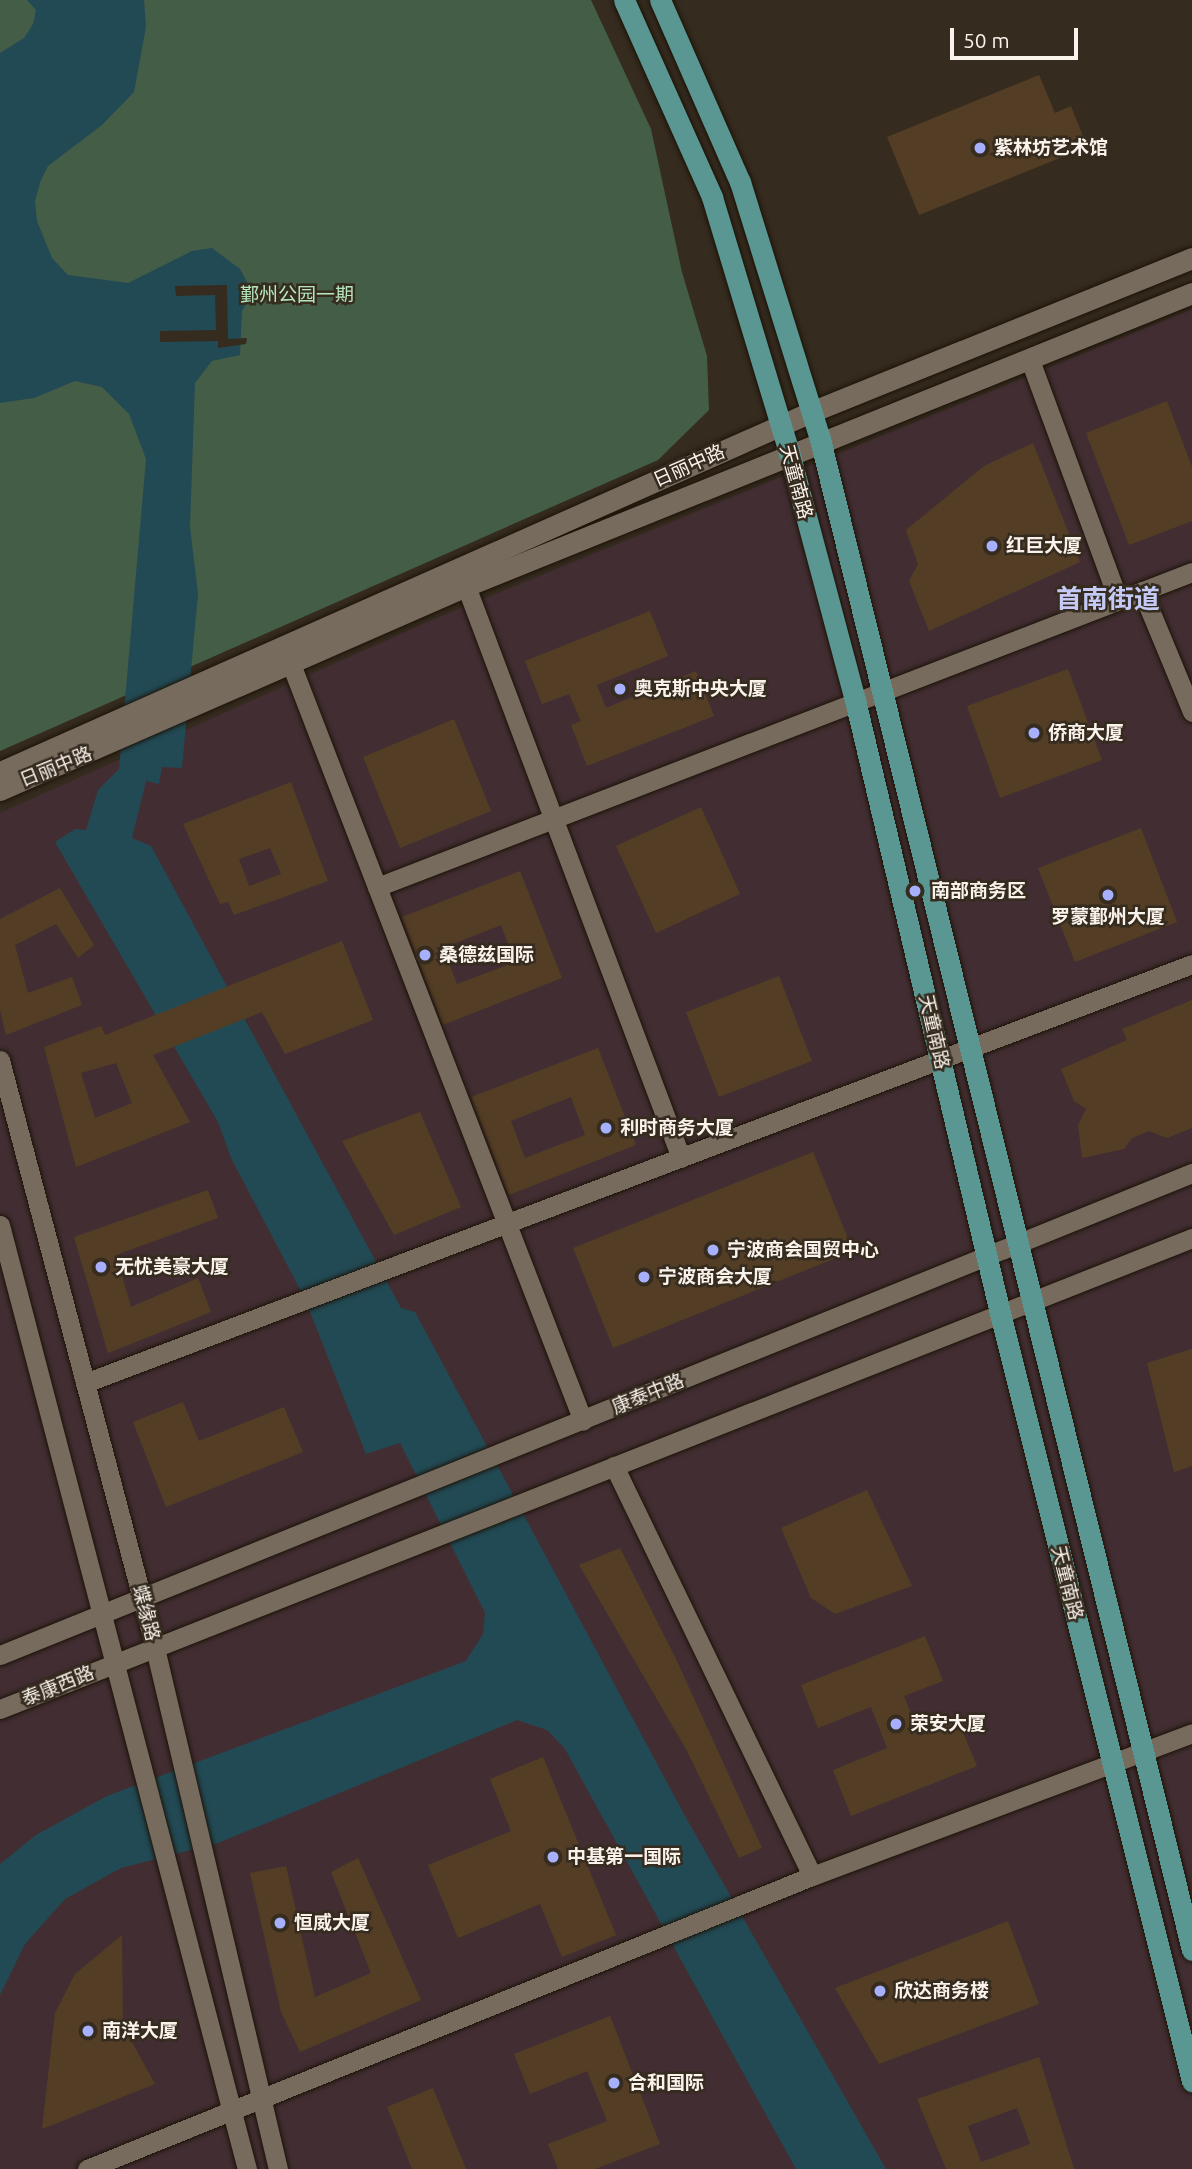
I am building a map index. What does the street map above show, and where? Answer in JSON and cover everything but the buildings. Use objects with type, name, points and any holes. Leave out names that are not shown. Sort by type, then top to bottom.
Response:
[{"type":"main road","name":"天童南路","points":[[624,0],[712,197],[789,452],[855,700],[1000,1313],[1192,2081]]},
{"type":"main road","name":"天童南路","points":[[660,0],[740,182],[820,439],[884,689],[969,1051],[1192,1950]]},
{"type":"main road","name":"日丽中路","points":[[0,790],[107,737],[193,689],[811,412],[1192,258]]},
{"type":"main road","name":"日丽中路","points":[[107,737],[190,710],[466,586],[820,439],[1030,360],[1192,292]]},
{"type":"main road","points":[[0,772],[107,737]]},
{"type":"street","points":[[1030,360],[1118,598]]},
{"type":"street","points":[[377,887],[1118,598],[1142,592],[1192,572]]},
{"type":"street","points":[[466,586],[681,1158]]},
{"type":"street","points":[[1142,592],[1192,712]]},
{"type":"street","points":[[291,664],[583,1421]]},
{"type":"street","points":[[85,1383],[941,1062],[1192,964]]},
{"type":"street","name":"蝶缘路","points":[[0,1060],[155,1648],[278,2169]]},
{"type":"street","name":"康泰中路","points":[[103,1613],[398,1497],[1192,1173]]},
{"type":"street","points":[[0,1225],[247,2169]]},
{"type":"street","points":[[115,1663],[423,1544],[1192,1238]]},
{"type":"street","points":[[614,1466],[812,1876]]},
{"type":"street","points":[[0,1655],[103,1613]]},
{"type":"street","name":"泰康西路","points":[[0,1709],[115,1663]]},
{"type":"street","points":[[87,2169],[812,1876],[1192,1733]]},
{"type":"shaded area","name":"南部商务区","points":[[1192,309],[1192,2169],[0,2169],[0,813],[434,619]]},
{"type":"green space","name":"鄞州公园一期","points":[[0,0],[591,0],[651,129],[682,272],[707,356],[709,410],[658,460],[0,751]]},
{"type":"water","points":[[27,0],[144,0],[146,27],[134,92],[102,125],[48,166],[41,180],[35,201],[37,221],[52,258],[68,275],[128,283],[192,251],[212,248],[240,269],[253,293],[242,311],[240,355],[212,361],[195,383],[190,527],[198,594],[182,768],[162,767],[159,784],[146,781],[132,838],[151,846],[401,1308],[415,1312],[685,1816],[886,2169],[796,2169],[565,1749],[547,1730],[517,1720],[218,1843],[121,1868],[65,1899],[25,1944],[0,1995],[0,1864],[36,1835],[107,1796],[466,1661],[483,1634],[485,1613],[400,1443],[366,1454],[305,1299],[231,1158],[218,1122],[55,842],[75,829],[86,830],[98,790],[119,769],[146,459],[129,414],[102,387],[75,381],[34,398],[0,403],[0,53],[24,38],[33,24],[36,10]]},
{"type":"pier","points":[[227,285],[228,339],[247,338],[246,344],[218,348],[218,341],[160,342],[160,331],[216,330],[215,295],[176,296],[175,286]]},
{"type":"place","name":"紫林坊艺术馆","points":[[980,148]]},
{"type":"place","name":"红巨大厦","points":[[992,546]]},
{"type":"place","name":"奥克斯中央大厦","points":[[620,689]]},
{"type":"place","name":"侨商大厦","points":[[1034,733]]},
{"type":"place","name":"南部商务区","points":[[915,891]]},
{"type":"place","name":"罗蒙鄞州大厦","points":[[1108,895]]},
{"type":"place","name":"桑德兹国际","points":[[425,955]]},
{"type":"place","name":"利时商务大厦","points":[[606,1128]]},
{"type":"place","name":"宁波商会国贸中心","points":[[713,1250]]},
{"type":"place","name":"无忧美豪大厦","points":[[101,1267]]},
{"type":"place","name":"宁波商会大厦","points":[[644,1277]]},
{"type":"place","name":"荣安大厦","points":[[896,1724]]},
{"type":"place","name":"中基第一国际","points":[[553,1857]]},
{"type":"place","name":"恒威大厦","points":[[280,1923]]},
{"type":"place","name":"欣达商务楼","points":[[880,1991]]},
{"type":"place","name":"南洋大厦","points":[[88,2031]]},
{"type":"place","name":"合和国际","points":[[614,2083]]},
{"type":"district","name":"首南街道","points":[[1108,599]]}]
